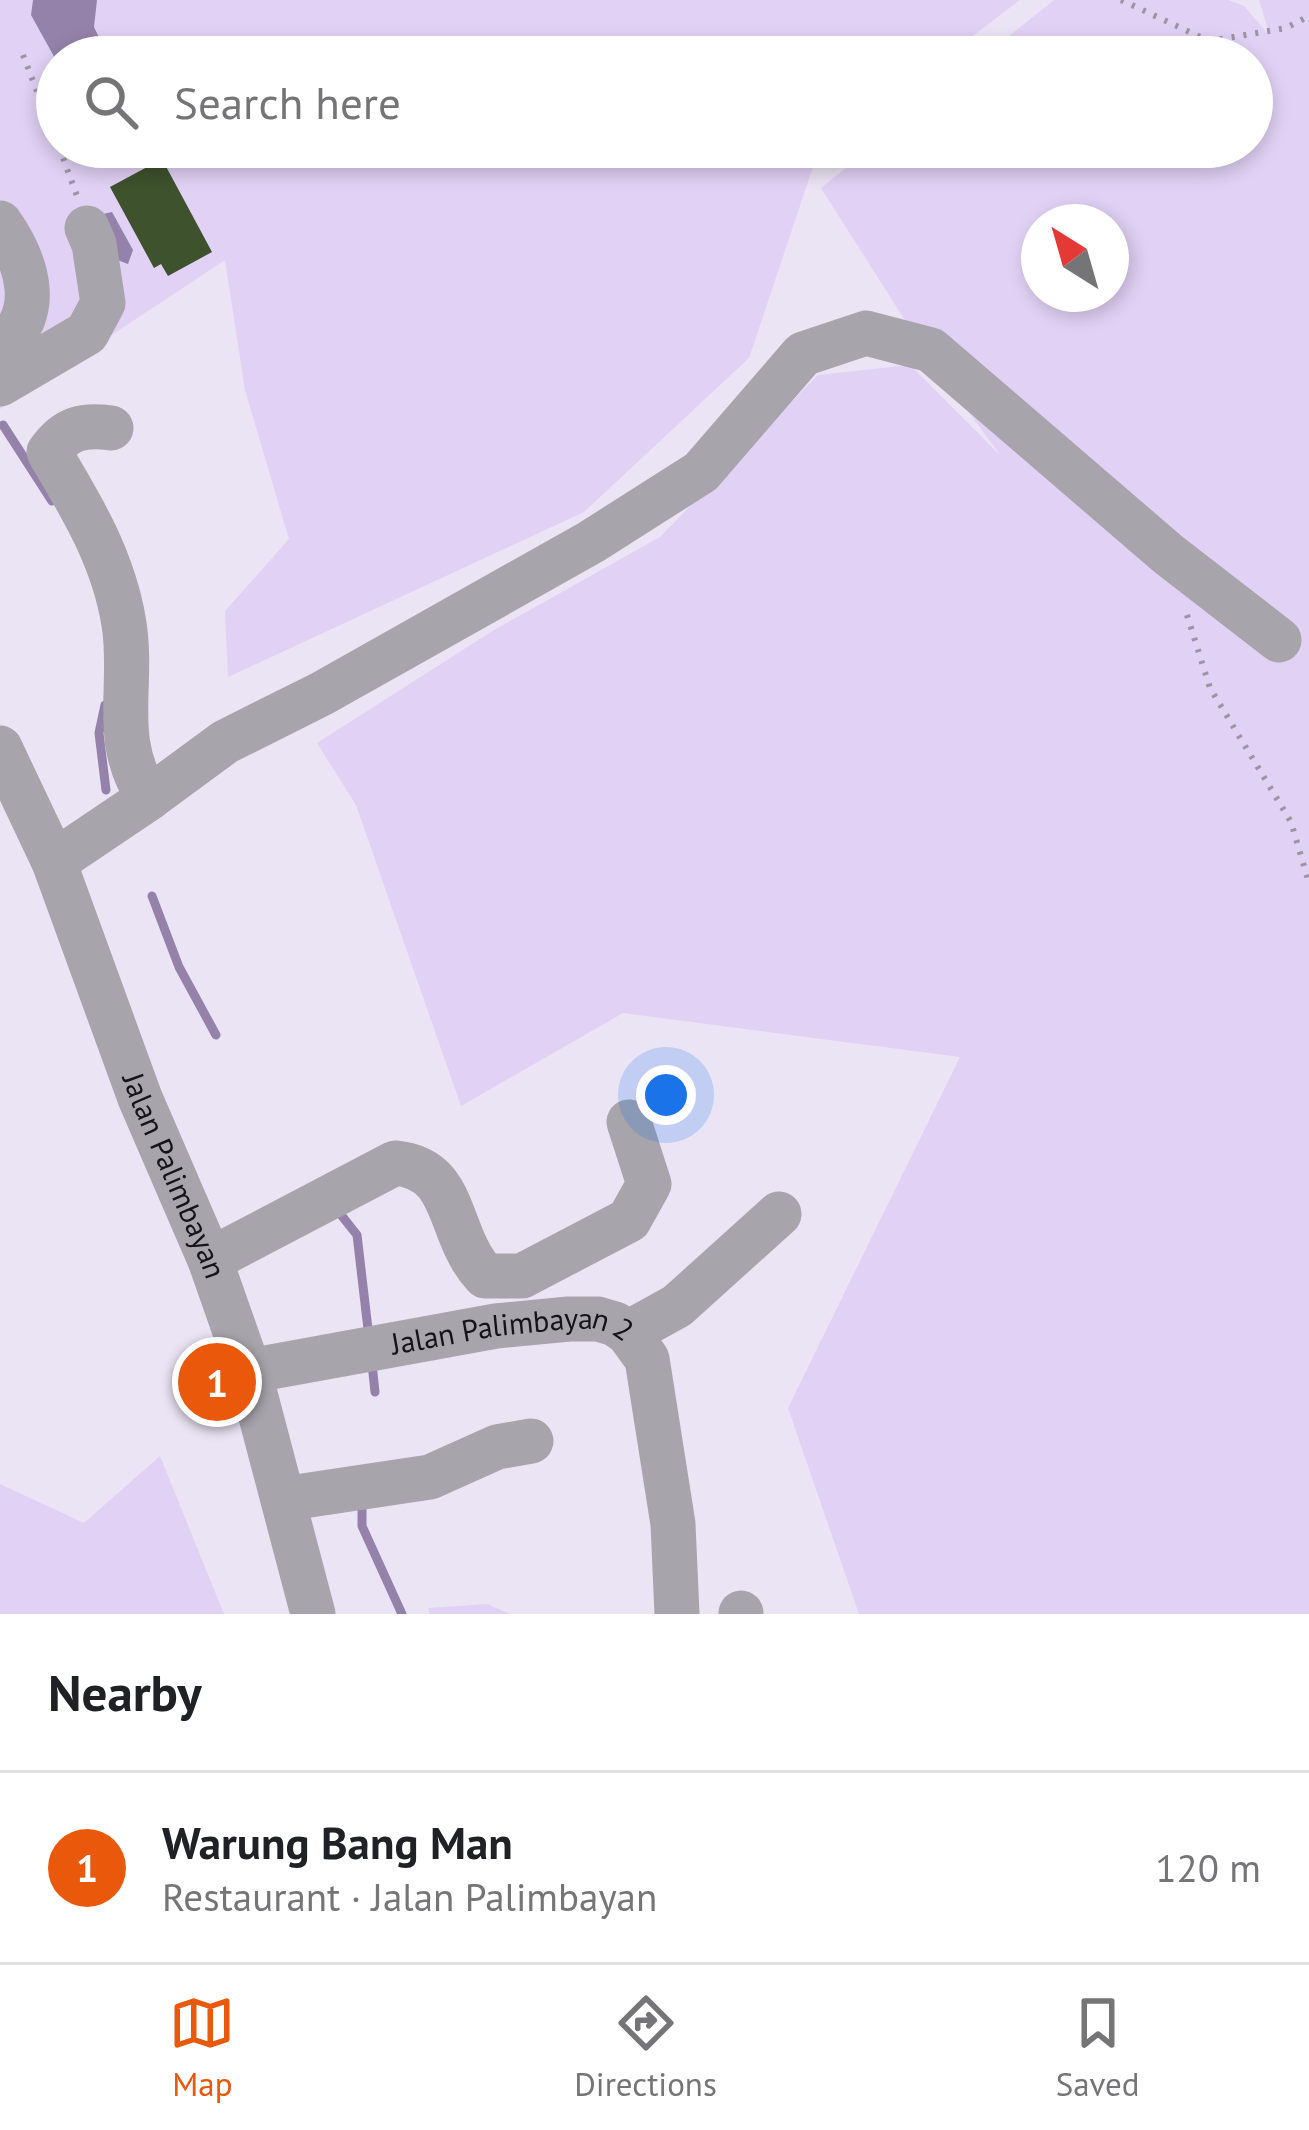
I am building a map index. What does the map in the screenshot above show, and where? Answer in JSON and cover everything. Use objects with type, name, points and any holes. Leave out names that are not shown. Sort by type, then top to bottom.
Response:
[{"type":"street","points":[[0,224],[29,286],[26,318],[0,348]]},
{"type":"street","points":[[0,384],[87,333],[103,303],[87,228]]},
{"type":"street","points":[[54,862],[225,742],[322,694],[591,542],[701,472],[803,354],[866,333],[932,350],[1168,554],[1279,640]]},
{"type":"street","points":[[111,428],[84,424],[59,438],[49,452],[91,522],[112,576],[125,627],[126,731],[133,774],[149,798]]},
{"type":"street","name":"Jalan Palimbayan","points":[[0,748],[54,862],[140,1098],[210,1260],[249,1371],[314,1614]]},
{"type":"street","points":[[210,1260],[395,1162],[420,1165],[436,1179],[469,1259],[484,1276],[522,1276],[628,1220],[649,1184],[629,1122]]},
{"type":"street","points":[[628,1334],[677,1306],[779,1214]]},
{"type":"street","name":"Jalan Palimbayan 2","points":[[249,1371],[496,1326],[598,1319],[628,1334],[647,1359],[673,1524],[677,1614]]},
{"type":"street","points":[[283,1499],[430,1478],[497,1447],[531,1442]]},
{"type":"path","points":[[1121,0],[1200,36]]},
{"type":"path","points":[[1235,36],[1286,28],[1309,16]]},
{"type":"path","points":[[22,55],[36,90]]},
{"type":"path","points":[[66,168],[87,228]]},
{"type":"path","points":[[1168,554],[1210,688],[1291,822],[1309,883]]},
{"type":"shaded area","points":[[0,0],[1020,0],[973,36],[36,36],[36,168],[813,168],[749,358],[584,512],[228,677],[225,611],[289,539],[245,390],[225,260],[0,409]]},
{"type":"shaded area","points":[[33,0],[97,0],[94,27],[98,36],[43,36],[31,15]]},
{"type":"shaded area","points":[[1054,0],[1228,0],[1244,6],[1270,36],[1009,36]]},
{"type":"shaded area","points":[[1259,0],[1309,0],[1309,1614],[859,1614],[788,1408],[960,1057],[623,1013],[461,1106],[356,805],[317,743],[494,630],[660,537],[818,375],[910,365],[1001,456],[931,361],[821,188],[846,168],[1273,168],[1273,36]]},
{"type":"shaded area","points":[[112,212],[133,250],[128,264],[112,258],[103,214]]},
{"type":"shaded area","points":[[160,1456],[224,1614],[0,1614],[0,1484],[84,1523]]},
{"type":"shaded area","points":[[487,1604],[510,1614],[430,1614],[428,1608]]},
{"type":"building","points":[[145,168],[167,168],[212,252],[168,276],[161,264],[154,268],[110,187]]},
{"type":"building","points":[[222,1364],[231,1393],[211,1400],[202,1371]]},
{"type":"waterway","points":[[3,425],[52,501]]},
{"type":"waterway","points":[[105,705],[99,733],[106,790]]},
{"type":"waterway","points":[[152,896],[179,967],[216,1035]]},
{"type":"waterway","points":[[338,1211],[357,1235],[368,1329]]},
{"type":"waterway","points":[[372,1364],[375,1392]]},
{"type":"waterway","points":[[362,1500],[362,1526],[402,1614]]},
{"type":"place","name":"Warung Bang Man","points":[[217,1382]]}]
